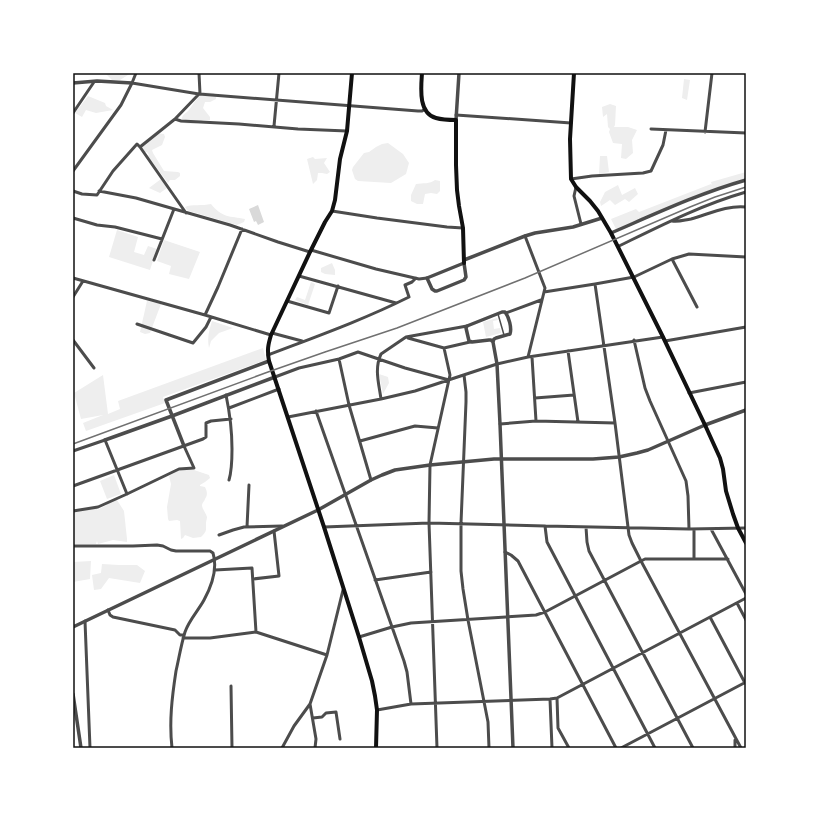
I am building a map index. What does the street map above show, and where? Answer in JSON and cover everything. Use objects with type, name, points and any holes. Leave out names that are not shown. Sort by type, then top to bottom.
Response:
[{"type":"main road","points":[[352,73],[347,130],[340,159],[335,200],[332,211],[311,251],[272,334],[268,346],[268,355],[344,588],[372,681],[377,710],[376,748]]},
{"type":"main road","points":[[422,73],[422,97],[425,109],[430,115],[443,120],[456,118],[457,190],[463,228],[464,262]]},
{"type":"main road","points":[[574,73],[570,139],[571,179],[576,187],[590,201],[619,246],[664,339],[720,458],[726,491],[733,514],[746,543]]},
{"type":"street","points":[[73,171],[121,105],[136,73]]},
{"type":"street","points":[[140,147],[175,119],[199,94],[199,73]]},
{"type":"street","points":[[274,126],[278,73]]},
{"type":"street","points":[[459,73],[456,118],[571,123]]},
{"type":"street","points":[[705,132],[712,73]]},
{"type":"street","points":[[73,113],[94,82]]},
{"type":"street","points":[[73,83],[132,83],[199,94],[418,111],[425,109]]},
{"type":"street","points":[[175,119],[181,121],[274,126],[298,129],[347,130]]},
{"type":"street","points":[[650,129],[746,133]]},
{"type":"street","points":[[571,179],[651,171],[663,145],[666,130]]},
{"type":"street","points":[[73,191],[82,194],[97,195],[124,158],[137,144],[186,212]]},
{"type":"street","points":[[611,233],[696,197],[746,180]]},
{"type":"street","points":[[576,187],[574,196],[581,224]]},
{"type":"street","points":[[99,191],[136,198],[242,229],[278,242],[376,269],[419,279],[427,278],[525,236],[602,218]]},
{"type":"street","points":[[619,246],[670,221],[715,202],[746,192]]},
{"type":"street","points":[[670,221],[677,222],[696,218],[721,209],[740,206],[746,207]]},
{"type":"street","points":[[154,260],[174,209]]},
{"type":"street","points":[[332,211],[463,228]]},
{"type":"street","points":[[73,218],[97,225],[115,227],[162,239]]},
{"type":"street","points":[[205,315],[242,229]]},
{"type":"street","points":[[525,236],[545,288],[541,300],[530,357],[536,421]]},
{"type":"street","points":[[544,292],[634,277],[672,259],[689,254],[746,257]]},
{"type":"street","points":[[672,259],[697,307]]},
{"type":"street","points":[[427,278],[431,288],[435,291],[461,282],[466,277],[464,262]]},
{"type":"street","points":[[299,276],[396,303]]},
{"type":"street","points":[[73,278],[272,334],[304,341]]},
{"type":"street","points":[[268,355],[348,324],[409,297],[405,285],[412,282],[416,278]]},
{"type":"street","points":[[73,297],[83,281]]},
{"type":"street","points":[[595,284],[630,540],[741,748]]},
{"type":"street","points":[[287,301],[330,313],[338,286]]},
{"type":"street","points":[[381,399],[376,373],[381,354],[406,337],[467,326],[503,312],[506,313],[541,300]]},
{"type":"street","points":[[493,342],[494,339],[510,334],[511,331],[506,313]]},
{"type":"street","points":[[137,324],[193,344],[206,327],[211,317]]},
{"type":"street","points":[[467,326],[466,328],[470,342]]},
{"type":"street","points":[[288,416],[316,412],[415,391],[497,364],[530,357],[634,340],[664,339],[746,327]]},
{"type":"street","points":[[406,337],[444,348],[470,342],[491,340],[493,342]]},
{"type":"street","points":[[73,340],[94,368]]},
{"type":"street","points":[[634,340],[645,388],[686,481],[689,529]]},
{"type":"street","points":[[493,342],[497,364],[500,424],[513,748]]},
{"type":"street","points":[[437,748],[429,523],[430,465],[450,376],[444,348]]},
{"type":"street","points":[[568,351],[578,422]]},
{"type":"street","points":[[73,451],[172,416],[299,368],[339,359],[358,352],[449,380]]},
{"type":"street","points":[[339,359],[349,405],[371,480]]},
{"type":"street","points":[[73,511],[98,507],[179,469],[194,468],[166,400],[269,361]]},
{"type":"street","points":[[464,375],[466,402],[461,571],[468,620],[488,722],[489,748]]},
{"type":"street","points":[[689,393],[746,382]]},
{"type":"street","points":[[229,408],[279,389]]},
{"type":"street","points":[[535,398],[574,394]]},
{"type":"street","points":[[226,395],[232,430],[232,461],[229,480]]},
{"type":"street","points":[[73,627],[318,510],[371,480],[395,470],[430,465],[501,459],[593,459],[637,454],[705,425],[746,410]]},
{"type":"street","points":[[316,412],[407,672],[411,704]]},
{"type":"street","points":[[73,486],[206,438],[206,423],[231,419]]},
{"type":"street","points":[[500,424],[536,421],[615,423]]},
{"type":"street","points":[[360,441],[415,426],[438,428]]},
{"type":"street","points":[[105,440],[127,494]]},
{"type":"street","points":[[247,527],[249,485]]},
{"type":"street","points":[[324,527],[462,523],[628,528],[746,528]]},
{"type":"street","points":[[219,535],[239,528],[284,526]]},
{"type":"street","points":[[545,526],[547,542],[655,748]]},
{"type":"street","points":[[586,527],[587,542],[590,551],[604,580],[693,748]]},
{"type":"street","points":[[711,528],[746,594]]},
{"type":"street","points":[[694,529],[694,559]]},
{"type":"street","points":[[253,579],[279,576],[274,531]]},
{"type":"street","points":[[73,546],[163,546],[176,551],[210,551],[213,553],[215,559],[215,570],[208,591],[190,621],[180,651],[172,697],[170,721],[172,748]]},
{"type":"street","points":[[505,552],[518,561],[616,748]]},
{"type":"street","points":[[359,637],[411,623],[536,615],[545,612],[645,560],[728,559]]},
{"type":"street","points":[[215,570],[252,568],[256,632]]},
{"type":"street","points":[[375,580],[431,572]]},
{"type":"street","points":[[282,748],[294,726],[310,704],[327,655],[344,588]]},
{"type":"street","points":[[377,710],[411,704],[557,698],[746,598]]},
{"type":"street","points":[[737,603],[746,620]]},
{"type":"street","points":[[108,610],[110,615],[113,617],[175,630],[180,635],[184,636],[210,638],[256,632],[327,655]]},
{"type":"street","points":[[621,748],[746,683],[710,617]]},
{"type":"street","points":[[85,621],[90,748]]},
{"type":"street","points":[[231,686],[232,748]]},
{"type":"street","points":[[73,694],[81,748]]},
{"type":"street","points":[[557,698],[558,728],[569,748]]},
{"type":"street","points":[[550,699],[552,748]]},
{"type":"street","points":[[310,704],[316,738],[315,748]]},
{"type":"street","points":[[313,718],[322,718],[326,713],[336,712],[340,739]]},
{"type":"street","points":[[735,738],[735,748]]},
{"type":"lane","points":[[498,314],[504,336]]},
{"type":"shaded area","points":[[105,73],[131,73],[120,80],[112,80]]},
{"type":"shaded area","points":[[684,79],[690,80],[687,100],[682,98]]},
{"type":"shaded area","points":[[203,92],[214,93],[216,97],[216,99],[210,102],[205,102],[203,108],[210,117],[210,120],[203,120],[195,124],[181,123],[184,115]]},
{"type":"shaded area","points":[[88,96],[105,103],[106,106],[113,110],[96,113],[86,110],[82,117],[75,113]]},
{"type":"shaded area","points":[[610,104],[616,106],[614,127],[628,127],[637,130],[632,140],[633,153],[626,159],[621,158],[622,144],[613,143],[609,132],[610,129],[608,127],[607,114],[603,117],[602,107]]},
{"type":"shaded area","points":[[156,133],[164,134],[165,137],[162,145],[152,150],[153,153],[164,171],[180,173],[180,176],[175,180],[170,180],[168,183],[148,156],[149,155],[147,152],[142,152],[139,148],[142,143]]},
{"type":"shaded area","points":[[388,143],[403,154],[409,163],[406,174],[391,183],[358,181],[355,179],[352,170],[353,167],[364,153],[369,152],[382,144]]},
{"type":"shaded area","points":[[600,156],[607,156],[609,172],[599,174]]},
{"type":"shaded area","points":[[313,157],[315,159],[327,158],[324,163],[330,172],[327,174],[318,173],[317,180],[313,184],[307,159]]},
{"type":"shaded area","points":[[746,172],[746,180],[712,189],[616,229],[611,219],[636,209],[639,212],[711,184],[712,185],[711,182]]},
{"type":"shaded area","points":[[161,179],[167,188],[160,193],[149,188]]},
{"type":"shaded area","points":[[435,180],[440,181],[440,191],[437,194],[425,194],[423,204],[417,204],[411,201],[411,195],[416,184],[429,183]]},
{"type":"shaded area","points":[[618,185],[622,195],[635,188],[638,194],[629,202],[625,199],[615,205],[610,200],[601,206],[600,202],[605,192]]},
{"type":"shaded area","points":[[211,204],[219,212],[231,217],[245,219],[244,222],[237,225],[189,211],[185,207]]},
{"type":"shaded area","points":[[258,205],[264,222],[258,225],[256,221],[254,222],[249,209]]},
{"type":"shaded area","points":[[117,230],[138,237],[134,252],[144,255],[148,246],[157,249],[150,270],[109,257]]},
{"type":"shaded area","points":[[164,240],[200,252],[189,279],[169,274],[171,266],[157,261]]},
{"type":"shaded area","points":[[332,263],[335,270],[335,275],[321,272],[321,268]]},
{"type":"shaded area","points":[[311,282],[315,284],[308,305],[295,300],[297,297],[305,300]]},
{"type":"shaded area","points":[[147,301],[161,304],[150,333],[145,334],[140,332]]},
{"type":"shaded area","points":[[497,318],[498,320],[493,321],[494,329],[500,328],[501,333],[486,337],[483,322]]},
{"type":"shaded area","points":[[212,321],[233,328],[219,333],[211,341],[209,348],[208,341]]},
{"type":"shaded area","points":[[263,348],[266,360],[163,397],[165,403],[86,431],[83,423],[103,415],[81,419],[74,393],[103,375],[108,414],[120,409],[118,401]]},
{"type":"shaded area","points":[[379,374],[388,377],[389,383],[383,394]]},
{"type":"shaded area","points":[[190,469],[209,475],[210,478],[200,485],[205,487],[207,493],[202,505],[207,517],[206,529],[201,537],[193,538],[185,535],[181,539],[180,521],[169,521],[168,519],[167,507],[171,484],[169,476],[178,471]]},
{"type":"shaded area","points":[[114,475],[121,494],[107,499],[100,481]]},
{"type":"shaded area","points":[[117,500],[124,511],[127,542],[113,540],[98,544],[97,541],[96,544],[73,544],[73,512],[97,508],[97,510],[107,505],[108,501]]},
{"type":"shaded area","points":[[91,561],[90,579],[73,582],[73,562]]},
{"type":"shaded area","points":[[102,564],[137,565],[145,571],[140,583],[109,578],[101,589],[94,590],[92,575],[101,573]]},
{"type":"railway","points":[[73,444],[268,372],[397,328],[525,278],[690,207],[746,187]]}]
